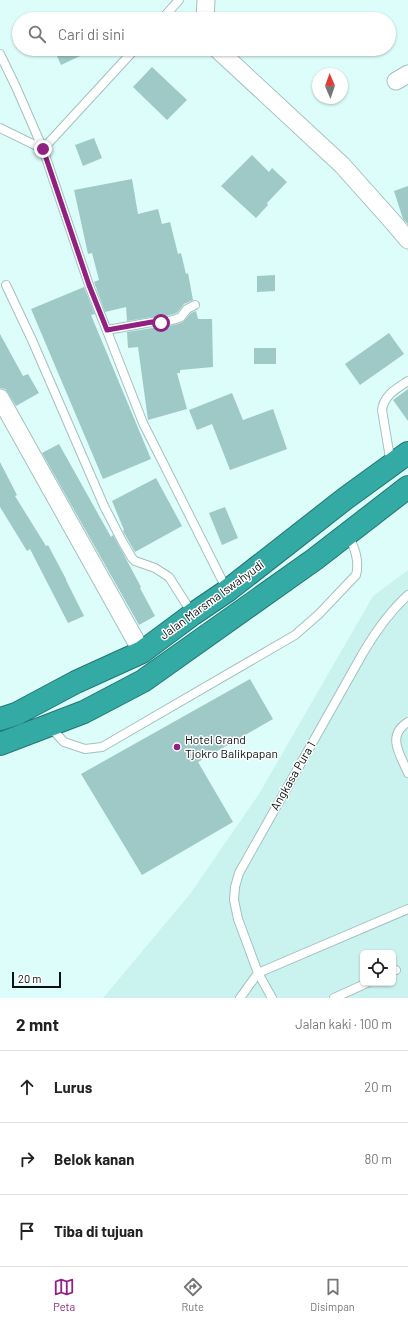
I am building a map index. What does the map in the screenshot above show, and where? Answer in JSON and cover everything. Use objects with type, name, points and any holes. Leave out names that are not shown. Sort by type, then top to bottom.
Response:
[{"type":"highway","name":"Jalan Marsma Iswahyudi","points":[[0,719],[16,714],[76,682],[142,652],[227,591],[346,498],[400,459]]},
{"type":"highway","name":"Jalan Marsma Iswahyudi","points":[[0,744],[84,712],[143,681],[315,559],[408,487]]},
{"type":"street","points":[[205,12],[206,0]]},
{"type":"street","points":[[225,56],[342,165],[408,240]]},
{"type":"street","points":[[0,398],[142,652]]},
{"type":"lane","points":[[168,12],[179,0]]},
{"type":"lane","points":[[0,54],[43,149],[89,285],[148,435],[227,591]]},
{"type":"lane","points":[[43,149],[129,56]]},
{"type":"lane","points":[[0,128],[43,149]]},
{"type":"lane","points":[[6,285],[35,347],[100,498],[122,541],[135,561],[155,568],[169,577],[193,614]]},
{"type":"lane","points":[[107,330],[152,322],[159,323],[168,321],[181,317],[185,310],[195,305]]},
{"type":"lane","points":[[400,459],[382,410],[383,404],[389,394],[408,381]]},
{"type":"lane","points":[[49,726],[64,742],[85,749],[102,747],[295,634],[319,614],[356,575],[356,550],[348,533]]},
{"type":"lane","name":"Angkasa Pura 1","points":[[272,998],[258,973],[238,919],[234,900],[235,887],[239,873],[366,647],[380,625],[396,606],[408,595]]},
{"type":"lane","points":[[408,722],[398,730],[396,738],[397,746],[408,773]]},
{"type":"lane","points":[[240,998],[258,973],[408,909]]},
{"type":"lane","points":[[334,998],[360,986]]},
{"type":"shaded area","points":[[408,570],[408,998],[103,998],[190,894],[259,794],[373,596]]},
{"type":"building","points":[[57,56],[80,56],[61,65]]},
{"type":"building","points":[[152,67],[187,100],[167,120],[133,87]]},
{"type":"building","points":[[94,138],[102,158],[83,166],[75,145]]},
{"type":"building","points":[[252,155],[269,172],[272,168],[287,182],[267,203],[268,205],[256,218],[221,186]]},
{"type":"building","points":[[132,179],[138,214],[158,209],[162,224],[170,222],[178,254],[181,253],[186,274],[188,273],[193,300],[184,304],[178,312],[174,314],[127,321],[126,307],[105,312],[94,282],[99,280],[92,253],[88,254],[74,190]]},
{"type":"building","points":[[408,186],[408,224],[403,219],[394,191]]},
{"type":"building","points":[[275,275],[275,291],[257,292],[257,276]]},
{"type":"building","points":[[84,287],[95,314],[91,315],[151,459],[103,479],[31,309]]},
{"type":"building","points":[[196,311],[198,319],[212,319],[213,367],[180,370],[180,373],[177,373],[187,409],[148,420],[138,347],[128,348],[127,332],[162,328],[178,324],[183,322],[191,313]]},
{"type":"building","points":[[389,333],[404,354],[360,385],[345,364]]},
{"type":"building","points":[[0,334],[23,376],[28,374],[39,393],[16,406],[5,389],[0,388]]},
{"type":"building","points":[[254,348],[276,348],[276,364],[254,364]]},
{"type":"building","points":[[408,389],[408,421],[393,400]]},
{"type":"building","points":[[232,393],[243,420],[273,409],[287,449],[230,470],[212,424],[197,430],[189,410]]},
{"type":"building","points":[[59,444],[111,537],[113,535],[155,616],[139,625],[42,453]]},
{"type":"building","points":[[0,462],[17,495],[15,496],[46,546],[48,545],[84,616],[68,623],[30,549],[27,551],[0,507]]},
{"type":"building","points":[[156,478],[182,526],[135,552],[123,531],[124,530],[112,501]]},
{"type":"building","points":[[225,507],[238,538],[222,545],[209,513]]},
{"type":"building","points":[[250,679],[273,719],[198,762],[233,822],[142,875],[81,774]]},
{"type":"place","name":"Hotel Grand Tjokro Balikpapan","points":[[177,747]]},
{"type":"route","points":[[43,149],[89,285],[107,330],[152,322],[161,323]]}]
